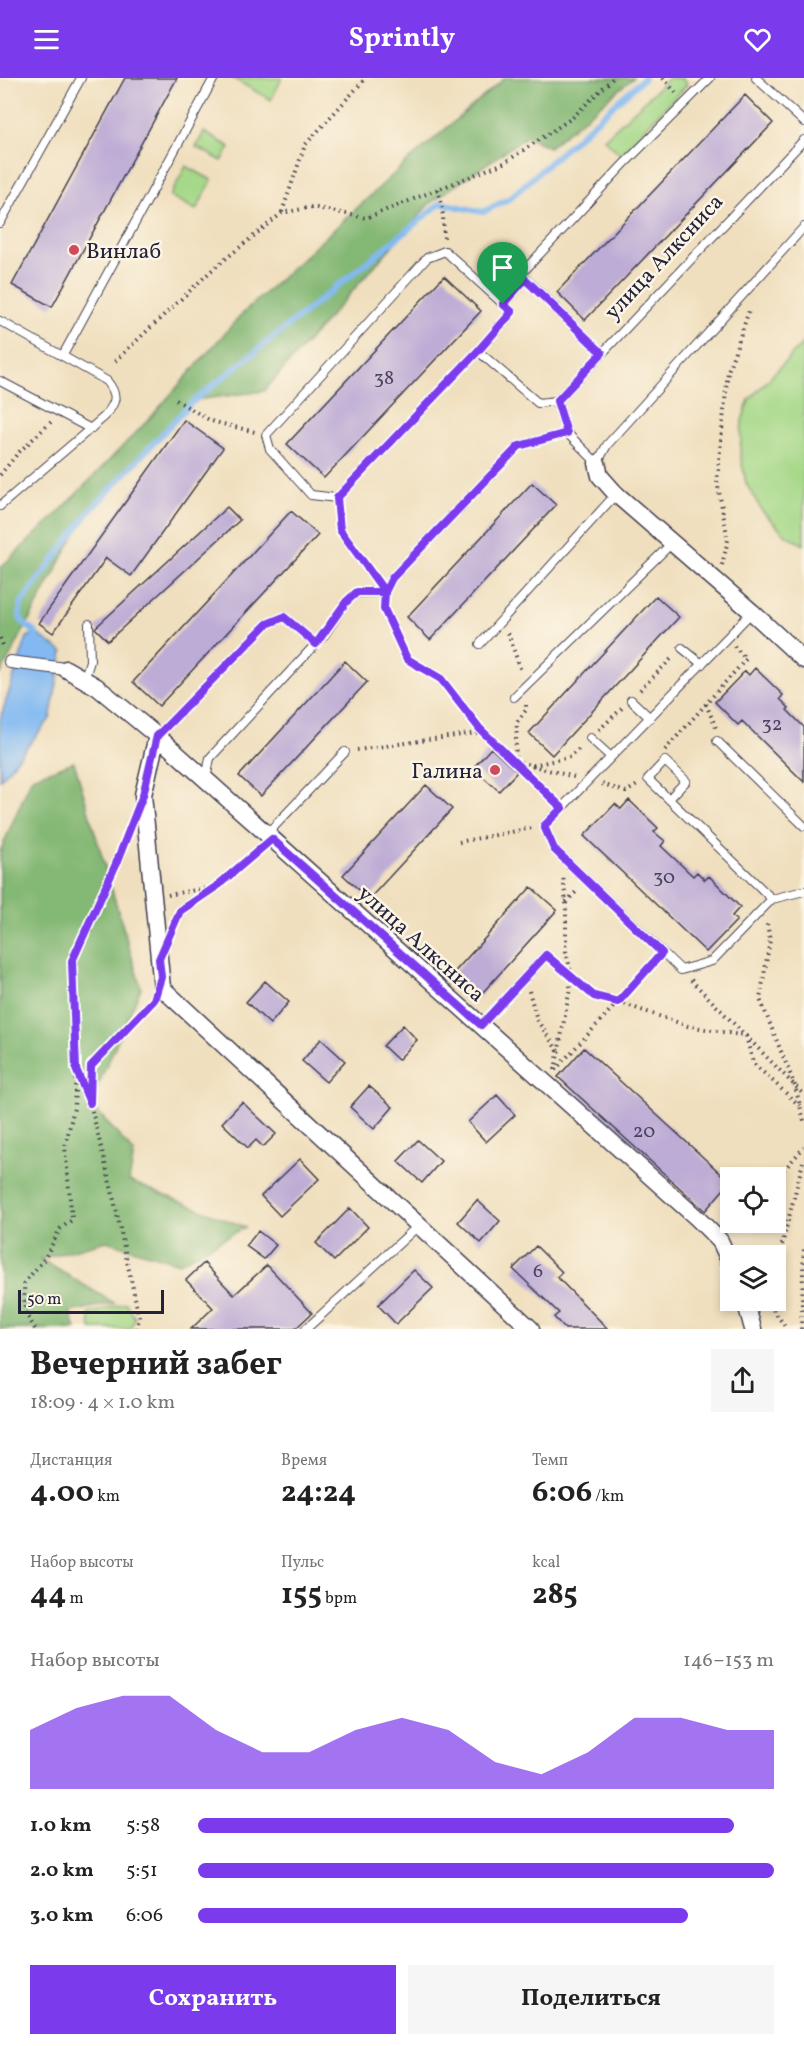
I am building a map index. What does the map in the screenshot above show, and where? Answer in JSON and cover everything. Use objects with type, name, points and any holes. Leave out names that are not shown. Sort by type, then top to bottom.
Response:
[{"type":"street","points":[[597,463],[600,476],[616,494],[804,660]]},
{"type":"street","points":[[10,662],[66,669]]},
{"type":"street","name":"улица Алксниса","points":[[66,669],[97,687],[157,736],[481,1025],[549,1076],[720,1240],[722,1245]]},
{"type":"street","points":[[157,736],[143,795],[162,988],[531,1329]]},
{"type":"street","points":[[748,1311],[753,1329]]},
{"type":"lane","points":[[0,223],[81,78]]},
{"type":"lane","points":[[63,356],[214,78]]},
{"type":"lane","points":[[602,353],[521,274],[624,164],[710,78]]},
{"type":"lane","points":[[756,78],[804,122]]},
{"type":"lane","name":"улица Алксниса","points":[[557,401],[804,140]]},
{"type":"lane","points":[[478,351],[538,403],[557,401],[567,433],[597,463],[607,445],[804,227]]},
{"type":"lane","points":[[445,251],[512,312],[478,351],[337,498],[311,495],[270,448],[266,435],[427,258],[445,251]]},
{"type":"lane","points":[[0,321],[97,374],[114,390],[115,398],[111,409],[91,429],[0,506]]},
{"type":"lane","points":[[0,381],[91,429]]},
{"type":"lane","points":[[206,779],[210,758],[316,644],[346,602],[357,592],[385,592],[392,578],[519,446],[567,433]]},
{"type":"lane","points":[[480,645],[616,494]]},
{"type":"lane","points":[[514,697],[672,543]]},
{"type":"lane","points":[[752,612],[544,826],[554,849],[681,970],[712,961],[772,898],[804,891]]},
{"type":"lane","points":[[157,736],[267,624],[284,617],[316,644]]},
{"type":"lane","points":[[84,680],[90,661],[89,624]]},
{"type":"lane","points":[[682,648],[702,664]]},
{"type":"lane","points":[[631,700],[650,717]]},
{"type":"lane","points":[[590,738],[611,757]]},
{"type":"lane","points":[[717,741],[804,826]]},
{"type":"lane","points":[[270,836],[345,752]]},
{"type":"lane","points":[[669,799],[686,782],[665,761],[645,777],[772,898]]},
{"type":"lane","points":[[481,1025],[546,955]]},
{"type":"lane","points":[[306,1329],[419,1225]]},
{"type":"path","points":[[282,213],[304,145],[366,78]]},
{"type":"path","points":[[115,361],[212,270],[282,213],[312,207],[366,218],[504,163],[572,118],[613,78]]},
{"type":"path","points":[[663,78],[685,103]]},
{"type":"path","points":[[438,189],[443,215],[445,251]]},
{"type":"path","points":[[718,583],[728,540],[717,481],[728,371],[753,298]]},
{"type":"path","points":[[176,400],[211,421],[266,435]]},
{"type":"path","points":[[0,475],[18,453],[60,413]]},
{"type":"path","points":[[337,498],[340,530],[385,592],[384,609],[407,659],[441,679],[483,732],[562,808]]},
{"type":"path","points":[[658,757],[746,659],[727,639]]},
{"type":"path","points":[[531,765],[570,758],[682,648]]},
{"type":"path","points":[[345,752],[483,732]]},
{"type":"path","points":[[515,761],[626,792],[645,777]]},
{"type":"path","points":[[35,1329],[25,1312],[24,1283],[45,1258],[60,1229],[72,1220],[65,1147],[74,1108],[76,1069],[72,961],[131,825]]},
{"type":"path","points":[[459,842],[544,826]]},
{"type":"path","points":[[171,929],[180,911],[217,886],[270,836]]},
{"type":"path","points":[[549,1076],[558,1052],[572,977],[566,951],[566,903],[561,856]]},
{"type":"path","points":[[153,898],[217,886]]},
{"type":"path","points":[[763,907],[770,940],[760,999],[795,1086],[804,1121]]},
{"type":"path","points":[[549,1076],[662,953]]},
{"type":"path","points":[[546,955],[594,996],[688,1026],[746,1036]]},
{"type":"path","points":[[681,970],[804,1095]]},
{"type":"path","points":[[90,1103],[91,1066],[154,1000],[161,977]]},
{"type":"path","points":[[525,978],[537,1020],[558,1052]]},
{"type":"path","points":[[746,1036],[753,1063],[800,1106]]},
{"type":"path","points":[[76,1069],[90,1103],[122,1228],[140,1317],[137,1329]]},
{"type":"path","points":[[786,1168],[804,1147]]},
{"type":"path","points":[[782,1245],[804,1158]]},
{"type":"path","points":[[801,1329],[804,1247]]},
{"type":"path","points":[[774,1311],[787,1329]]},
{"type":"green space","points":[[232,78],[282,78],[271,100]]},
{"type":"green space","points":[[505,78],[633,78],[549,147],[527,136],[430,203],[264,391],[195,400],[88,510],[0,675],[0,568],[58,513],[150,418],[240,316],[408,161]]},
{"type":"green space","points":[[669,78],[682,78],[687,85],[620,154],[604,139]]},
{"type":"green space","points":[[204,132],[230,147],[222,161],[196,147]]},
{"type":"green space","points":[[186,166],[212,180],[196,210],[170,196]]},
{"type":"green space","points":[[804,342],[804,545],[786,535],[762,511],[746,483],[740,454],[742,421],[749,400]]},
{"type":"green space","points":[[74,762],[141,988],[90,1103],[134,1153],[129,1181],[245,1227],[179,1263],[106,1241],[40,1259],[114,1303],[70,1312],[76,1329],[0,1329],[0,852],[32,777]]},
{"type":"green space","points":[[126,1303],[135,1318],[131,1329],[91,1329],[89,1314]]},
{"type":"water","points":[[36,633],[63,652],[50,719],[0,780],[0,719],[27,637]]},
{"type":"building","points":[[125,78],[177,78],[52,307],[12,285]]},
{"type":"building","points":[[745,95],[773,123],[585,320],[557,292]]},
{"type":"building","points":[[444,276],[481,311],[324,478],[287,444]]},
{"type":"building","points":[[184,420],[223,448],[131,576],[106,558],[53,633],[39,623]]},
{"type":"building","points":[[532,483],[556,505],[430,640],[407,617]]},
{"type":"building","points":[[227,507],[240,520],[108,641],[95,628]]},
{"type":"building","points":[[291,511],[318,535],[159,706],[133,682]]},
{"type":"building","points":[[656,596],[679,617],[552,755],[529,733]]},
{"type":"building","points":[[345,661],[367,682],[261,796],[239,776]]},
{"type":"building","points":[[755,668],[783,695],[780,699],[789,708],[787,710],[804,727],[804,782],[742,721],[738,725],[715,702],[745,671],[749,675]]},
{"type":"building","name":"Галина","points":[[491,748],[517,772],[499,791],[473,768]]},
{"type":"building","points":[[426,785],[452,809],[369,899],[343,875]]},
{"type":"building","points":[[629,800],[658,828],[654,832],[665,841],[661,846],[693,876],[697,872],[705,880],[709,876],[740,907],[732,916],[737,920],[706,952],[584,836],[615,804],[621,809]]},
{"type":"building","points":[[531,887],[557,910],[476,1000],[450,977]]},
{"type":"building","points":[[265,981],[289,1002],[270,1024],[246,1002]]},
{"type":"building","points":[[403,1025],[417,1040],[398,1060],[383,1046]]},
{"type":"building","points":[[321,1039],[345,1061],[326,1082],[302,1061]]},
{"type":"building","points":[[584,1048],[720,1173],[720,1194],[705,1211],[558,1077]]},
{"type":"building","points":[[369,1086],[393,1107],[374,1129],[350,1107]]},
{"type":"building","points":[[497,1095],[515,1115],[486,1142],[468,1122]]},
{"type":"building","points":[[242,1102],[276,1134],[263,1147],[256,1140],[248,1148],[222,1123]]},
{"type":"building","points":[[418,1140],[441,1161],[422,1183],[398,1161]]},
{"type":"building","points":[[300,1159],[319,1179],[280,1216],[261,1196]]},
{"type":"building","points":[[477,1200],[500,1221],[481,1243],[458,1222]]},
{"type":"building","points":[[350,1208],[368,1227],[334,1261],[316,1243]]},
{"type":"building","points":[[258,1231],[276,1245],[264,1259],[246,1246]]},
{"type":"building","points":[[536,1246],[562,1272],[557,1277],[608,1329],[565,1329],[554,1317],[559,1313],[513,1269]]},
{"type":"building","points":[[204,1263],[234,1295],[267,1265],[312,1313],[295,1329],[191,1329],[213,1308],[186,1280]]},
{"type":"building","points":[[414,1270],[433,1288],[396,1324],[378,1305]]},
{"type":"waterway","points":[[36,640],[36,633],[20,617],[22,602],[89,512],[190,404],[441,203],[483,212],[510,198],[644,78]]},
{"type":"place","name":"Винлаб","points":[[74,250]]},
{"type":"place","name":"Галина","points":[[495,770]]},
{"type":"route","points":[[503,304],[512,312],[478,351],[337,498],[340,530],[385,592],[357,592],[346,602],[316,644],[284,617],[267,624],[157,736],[143,795],[116,864],[72,961],[76,1069],[90,1103],[91,1066],[154,1000],[161,977],[159,959],[180,911],[217,886],[272,839],[481,1025],[546,955],[594,996],[618,1002],[662,953],[554,849],[544,826],[562,808],[480,729],[441,679],[407,659],[384,609],[385,592],[392,578],[519,446],[567,433],[557,401],[602,353],[525,279],[503,304]]}]
